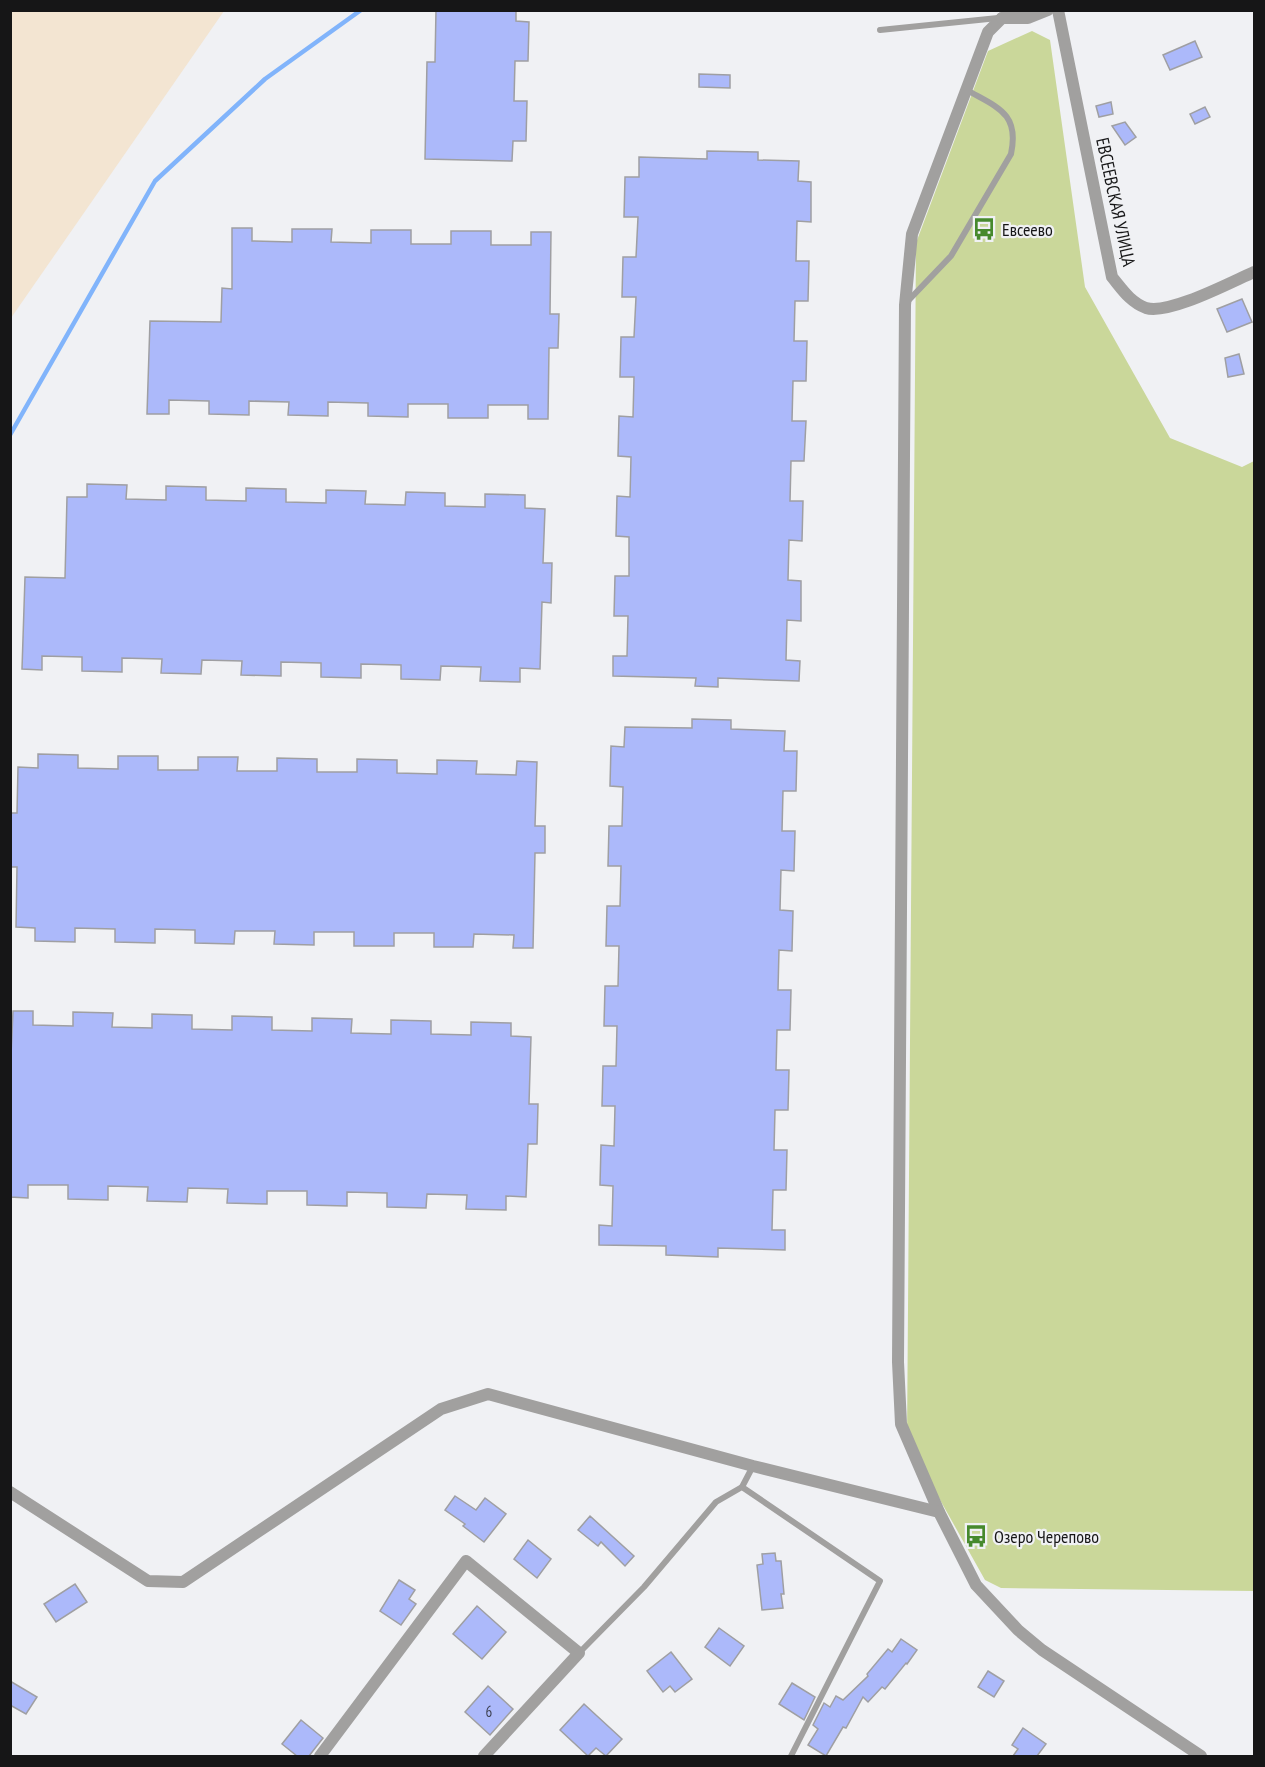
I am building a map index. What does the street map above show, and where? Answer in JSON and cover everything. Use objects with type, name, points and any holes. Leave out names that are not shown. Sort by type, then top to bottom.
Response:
[{"type":"street","points":[[1048,10],[1028,18],[1000,14],[988,32],[912,234],[905,304],[898,1362],[901,1424],[939,1512],[976,1585],[1018,1630],[1042,1650],[1201,1756]]},
{"type":"street","name":"ЕВСЕЕВСКАЯ УЛИЦА","points":[[1058,10],[1112,277],[1130,299],[1147,308],[1171,307],[1254,272]]},
{"type":"street","points":[[10,1492],[148,1581],[183,1582],[441,1409],[488,1394],[753,1466],[939,1512]]},
{"type":"street","points":[[320,1756],[466,1561],[579,1653],[484,1756]]},
{"type":"lane","points":[[880,30],[1000,14]]},
{"type":"lane","points":[[905,304],[951,256],[1011,154],[1014,140],[1011,125],[1004,111],[965,89]]},
{"type":"lane","points":[[579,1653],[644,1587],[716,1502],[742,1486],[753,1466]]},
{"type":"lane","points":[[742,1486],[880,1581],[791,1756]]},
{"type":"shaded area","points":[[10,11],[224,11],[11,318]]},
{"type":"green space","points":[[1032,31],[1050,40],[1085,287],[1170,438],[1242,467],[1254,461],[1254,1591],[1001,1588],[985,1580],[907,1441],[916,243],[988,51]]},
{"type":"building","points":[[436,10],[516,10],[516,21],[529,22],[528,61],[515,61],[514,101],[527,101],[526,141],[513,141],[512,161],[425,159],[427,62],[435,62]]},
{"type":"building","points":[[1195,41],[1202,57],[1170,70],[1163,55]]},
{"type":"building","points":[[699,74],[730,75],[730,88],[699,87]]},
{"type":"building","points":[[1111,102],[1113,114],[1099,117],[1096,106]]},
{"type":"building","points":[[1205,107],[1210,117],[1195,124],[1190,114]]},
{"type":"building","points":[[1125,122],[1136,137],[1125,145],[1112,126]]},
{"type":"building","points":[[707,151],[758,152],[758,160],[799,161],[798,181],[811,182],[811,222],[797,221],[796,261],[809,261],[808,301],[795,301],[794,341],[807,341],[806,381],[793,381],[792,421],[806,421],[804,461],[791,461],[790,501],[803,501],[802,541],[789,540],[788,580],[801,581],[801,621],[787,620],[786,660],[800,661],[799,681],[718,678],[718,687],[695,686],[696,678],[613,676],[613,656],[627,656],[628,616],[614,616],[615,576],[629,576],[629,537],[616,536],[617,496],[630,497],[631,457],[618,456],[619,416],[633,417],[634,377],[620,377],[621,337],[634,337],[636,297],[622,297],[623,257],[636,257],[638,217],[624,217],[625,177],[639,177],[639,157],[707,159]]},
{"type":"building","points":[[232,228],[252,228],[252,241],[292,242],[292,229],[332,229],[331,242],[371,243],[371,230],[411,230],[411,244],[451,244],[451,231],[491,231],[491,245],[531,245],[531,232],[551,232],[550,314],[559,314],[558,348],[549,348],[548,419],[528,419],[528,405],[488,405],[488,418],[448,418],[448,404],[408,404],[408,417],[368,416],[368,403],[328,402],[328,416],[288,415],[289,402],[249,401],[249,415],[209,414],[209,401],[169,400],[169,414],[147,414],[150,321],[221,322],[222,288],[232,289]]},
{"type":"building","points":[[1242,299],[1252,322],[1227,332],[1217,309]]},
{"type":"building","points":[[1239,354],[1244,374],[1228,377],[1225,358]]},
{"type":"building","points":[[87,484],[127,485],[126,499],[166,500],[166,486],[206,487],[206,500],[246,501],[246,488],[286,489],[286,502],[326,503],[326,490],[366,491],[365,504],[405,505],[406,492],[445,493],[445,506],[485,507],[485,494],[525,495],[525,508],[545,509],[543,563],[552,563],[551,603],[542,602],[540,669],[520,668],[520,682],[480,681],[481,667],[441,666],[440,680],[401,679],[401,665],[361,664],[361,678],[321,677],[321,663],[281,662],[281,676],[241,675],[242,661],[202,660],[201,674],[161,673],[162,659],[122,658],[122,672],[82,671],[82,657],[42,656],[42,670],[22,669],[25,577],[65,578],[67,497],[87,497]]},
{"type":"building","points":[[692,719],[731,720],[731,729],[785,731],[784,751],[797,751],[796,791],[783,791],[782,831],[795,831],[794,871],[781,870],[780,910],[793,911],[792,951],[779,950],[778,990],[791,990],[790,1030],[777,1030],[776,1070],[789,1070],[788,1110],[775,1110],[774,1150],[787,1150],[786,1190],[773,1190],[772,1230],[785,1230],[785,1250],[718,1248],[718,1257],[666,1255],[666,1246],[599,1245],[599,1225],[612,1226],[613,1186],[600,1185],[601,1145],[614,1146],[615,1106],[602,1106],[603,1066],[616,1066],[617,1026],[604,1026],[605,986],[618,986],[619,946],[606,946],[607,906],[620,906],[621,866],[608,866],[609,826],[622,826],[623,787],[610,786],[611,746],[624,747],[625,727],[692,728]]},
{"type":"building","points":[[38,754],[78,755],[78,768],[118,769],[118,756],[158,756],[158,770],[198,770],[198,757],[238,757],[237,771],[277,771],[277,758],[317,759],[317,772],[357,772],[357,759],[397,760],[397,773],[437,774],[437,760],[477,761],[476,774],[516,775],[517,761],[537,762],[535,826],[545,826],[545,853],[535,853],[533,948],[513,948],[514,935],[474,934],[473,947],[434,947],[434,933],[394,933],[394,946],[354,946],[354,932],[314,932],[314,945],[274,944],[275,931],[235,931],[234,944],[195,943],[195,930],[155,929],[155,943],[115,942],[115,929],[75,928],[75,942],[35,941],[35,928],[16,927],[17,867],[10,867],[10,813],[17,813],[18,767],[38,768]]},
{"type":"building","points":[[13,1011],[33,1011],[33,1025],[73,1026],[73,1012],[113,1013],[112,1027],[152,1028],[152,1014],[192,1015],[192,1029],[232,1030],[232,1016],[272,1017],[272,1030],[312,1031],[312,1018],[352,1019],[351,1033],[391,1034],[391,1020],[431,1021],[431,1034],[471,1035],[471,1022],[511,1023],[511,1036],[531,1037],[529,1104],[538,1104],[537,1144],[528,1144],[526,1197],[506,1196],[506,1210],[466,1209],[467,1195],[427,1194],[426,1208],[387,1207],[387,1193],[347,1192],[347,1206],[307,1205],[307,1191],[267,1191],[267,1204],[227,1203],[228,1189],[188,1188],[187,1202],[147,1201],[148,1187],[108,1186],[108,1200],[68,1199],[68,1185],[28,1185],[28,1198],[10,1197],[10,1078]]},
{"type":"building","points":[[455,1496],[476,1510],[485,1498],[506,1514],[484,1542],[463,1526],[465,1524],[445,1510]]},
{"type":"building","points":[[590,1516],[634,1556],[625,1566],[601,1542],[598,1546],[578,1530]]},
{"type":"building","points":[[528,1540],[551,1559],[537,1578],[514,1559]]},
{"type":"building","points":[[775,1553],[776,1561],[781,1561],[783,1608],[762,1610],[757,1565],[763,1564],[762,1554]]},
{"type":"building","points":[[399,1580],[415,1590],[409,1599],[416,1604],[401,1625],[380,1611]]},
{"type":"building","points":[[75,1584],[87,1602],[56,1622],[44,1604]]},
{"type":"building","points":[[477,1606],[506,1632],[482,1659],[453,1634]]},
{"type":"building","points":[[719,1628],[744,1646],[730,1666],[705,1647]]},
{"type":"building","points":[[901,1639],[917,1650],[907,1664],[885,1689],[882,1687],[868,1702],[863,1697],[846,1728],[843,1727],[826,1756],[808,1745],[818,1729],[813,1725],[824,1703],[830,1707],[836,1696],[843,1700],[868,1676],[867,1674],[888,1649],[892,1652]]},
{"type":"building","points":[[671,1652],[692,1679],[675,1692],[670,1686],[663,1692],[647,1671]]},
{"type":"building","points":[[988,1671],[1004,1681],[994,1697],[978,1687]]},
{"type":"building","points":[[10,1681],[37,1697],[26,1714],[10,1705]]},
{"type":"building","points":[[792,1683],[815,1697],[804,1720],[779,1704]]},
{"type":"building","points":[[488,1686],[513,1709],[490,1735],[465,1712]]},
{"type":"building","points":[[584,1704],[622,1739],[606,1756],[596,1748],[588,1756],[560,1730]]},
{"type":"building","points":[[301,1720],[323,1738],[309,1756],[297,1756],[282,1744]]},
{"type":"building","points":[[1023,1728],[1046,1744],[1037,1756],[1013,1756],[1018,1749],[1012,1745]]},
{"type":"waterway","points":[[10,435],[155,181],[265,79],[361,10]]},
{"type":"place","name":"Евсеево","points":[[984,229]]},
{"type":"place","name":"Озеро Черепово","points":[[976,1536]]}]
